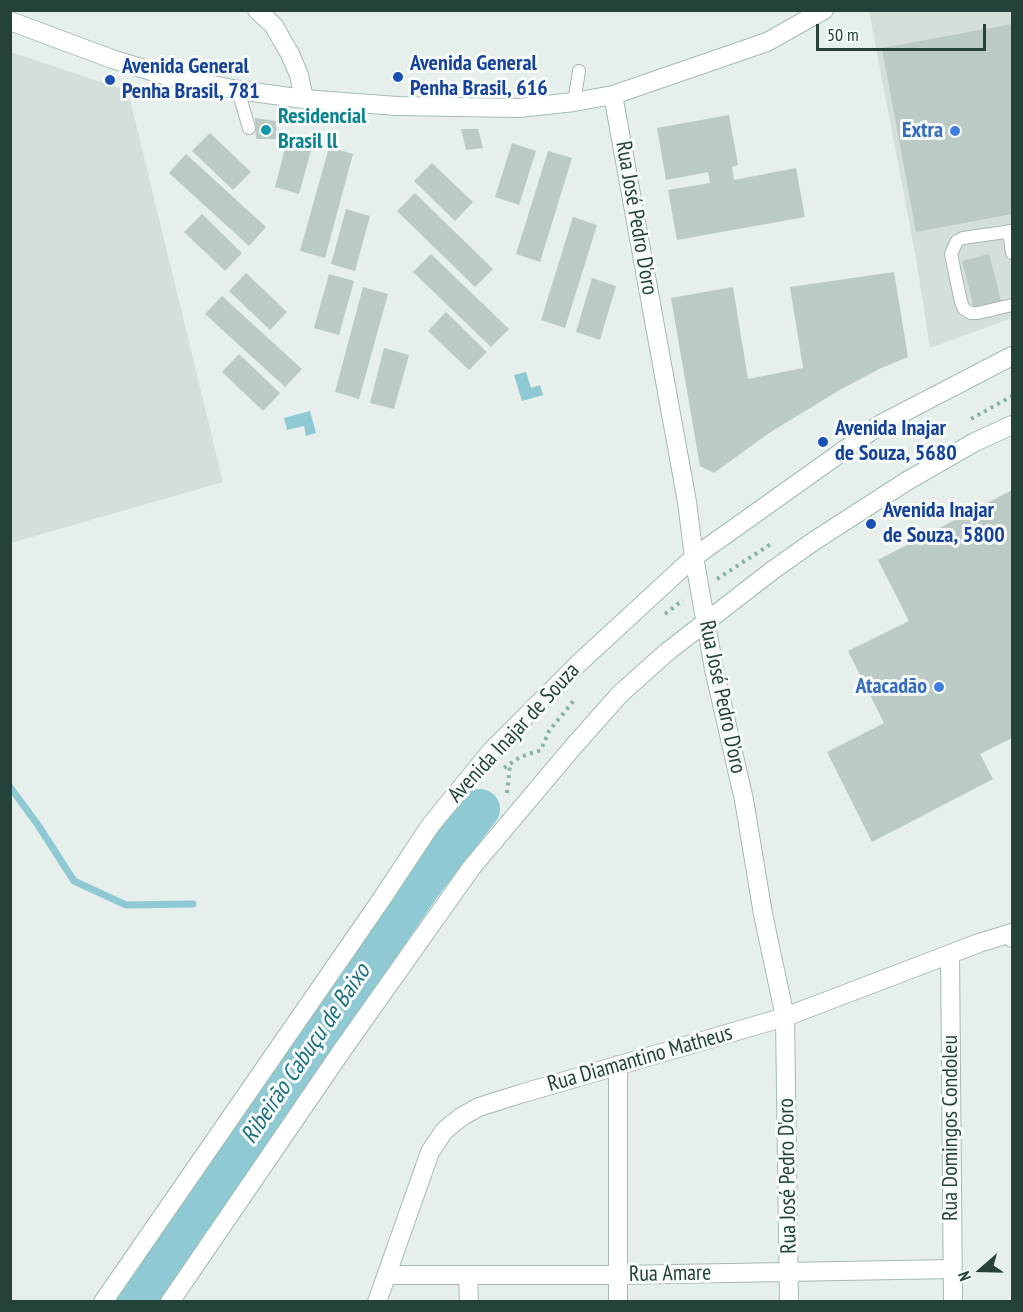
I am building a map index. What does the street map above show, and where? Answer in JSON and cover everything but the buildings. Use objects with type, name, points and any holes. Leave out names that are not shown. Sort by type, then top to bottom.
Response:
[{"type":"street","points":[[257,10],[274,26],[290,54],[304,99]]},
{"type":"street","points":[[10,21],[112,59],[167,76],[238,90],[304,99],[397,106],[519,108],[613,95],[767,42],[824,10]]},
{"type":"street","name":"Rua José Pedro D'oro","points":[[613,95],[687,502],[694,557],[714,669],[744,800],[763,914],[785,1017],[789,1302]]},
{"type":"street","name":"Avenida Inajar de Souza","points":[[103,1302],[430,826],[492,750],[579,663],[694,557],[881,424],[1012,356]]},
{"type":"street","points":[[170,1302],[343,1049],[472,867],[620,694],[668,652],[782,564],[907,481],[975,442],[1012,425]]},
{"type":"street","name":"Rua Diamantino Matheus","points":[[377,1302],[430,1152],[444,1131],[479,1107],[785,1017],[950,954],[1011,935]]},
{"type":"street","name":"Rua Domingos Condoleu","points":[[950,954],[952,1302]]},
{"type":"street","points":[[618,1065],[618,1302]]},
{"type":"street","name":"Rua Amare","points":[[388,1275],[618,1275],[952,1269]]},
{"type":"street","points":[[468,1275],[469,1302]]},
{"type":"lane","points":[[574,102],[579,71]]},
{"type":"lane","points":[[238,90],[249,128]]},
{"type":"lane","points":[[1012,253],[1011,231],[963,238],[957,241],[951,254],[964,309],[971,313],[978,313],[1012,305]]},
{"type":"path","points":[[657,620],[682,600]]},
{"type":"path","points":[[510,765],[520,757],[541,750],[549,731],[578,695]]},
{"type":"shaded area","points":[[869,11],[1012,11],[1012,318],[930,348],[916,258]]},
{"type":"shaded area","points":[[11,52],[128,91],[223,482],[11,543]]},
{"type":"water","points":[[526,372],[531,388],[540,385],[543,395],[522,401],[514,375]]},
{"type":"water","points":[[310,411],[316,433],[306,436],[304,426],[287,430],[284,418]]},
{"type":"waterway","points":[[10,787],[74,881],[126,905],[193,904]]},
{"type":"waterway","name":"Ribeirão Cabuçu de Baixo","points":[[136,1302],[422,884],[480,809]]},
{"type":"place","name":"Avenida General Penha Brasil, 616","points":[[398,77]]},
{"type":"place","name":"Avenida General Penha Brasil, 781","points":[[110,80]]},
{"type":"place","name":"Residencial Brasil ll","points":[[266,130]]},
{"type":"place","name":"Extra","points":[[955,131]]},
{"type":"place","name":"Avenida Inajar de Souza, 5680","points":[[823,442]]},
{"type":"place","name":"Avenida Inajar de Souza, 5800","points":[[871,524]]},
{"type":"place","name":"Atacadão","points":[[939,687]]}]
